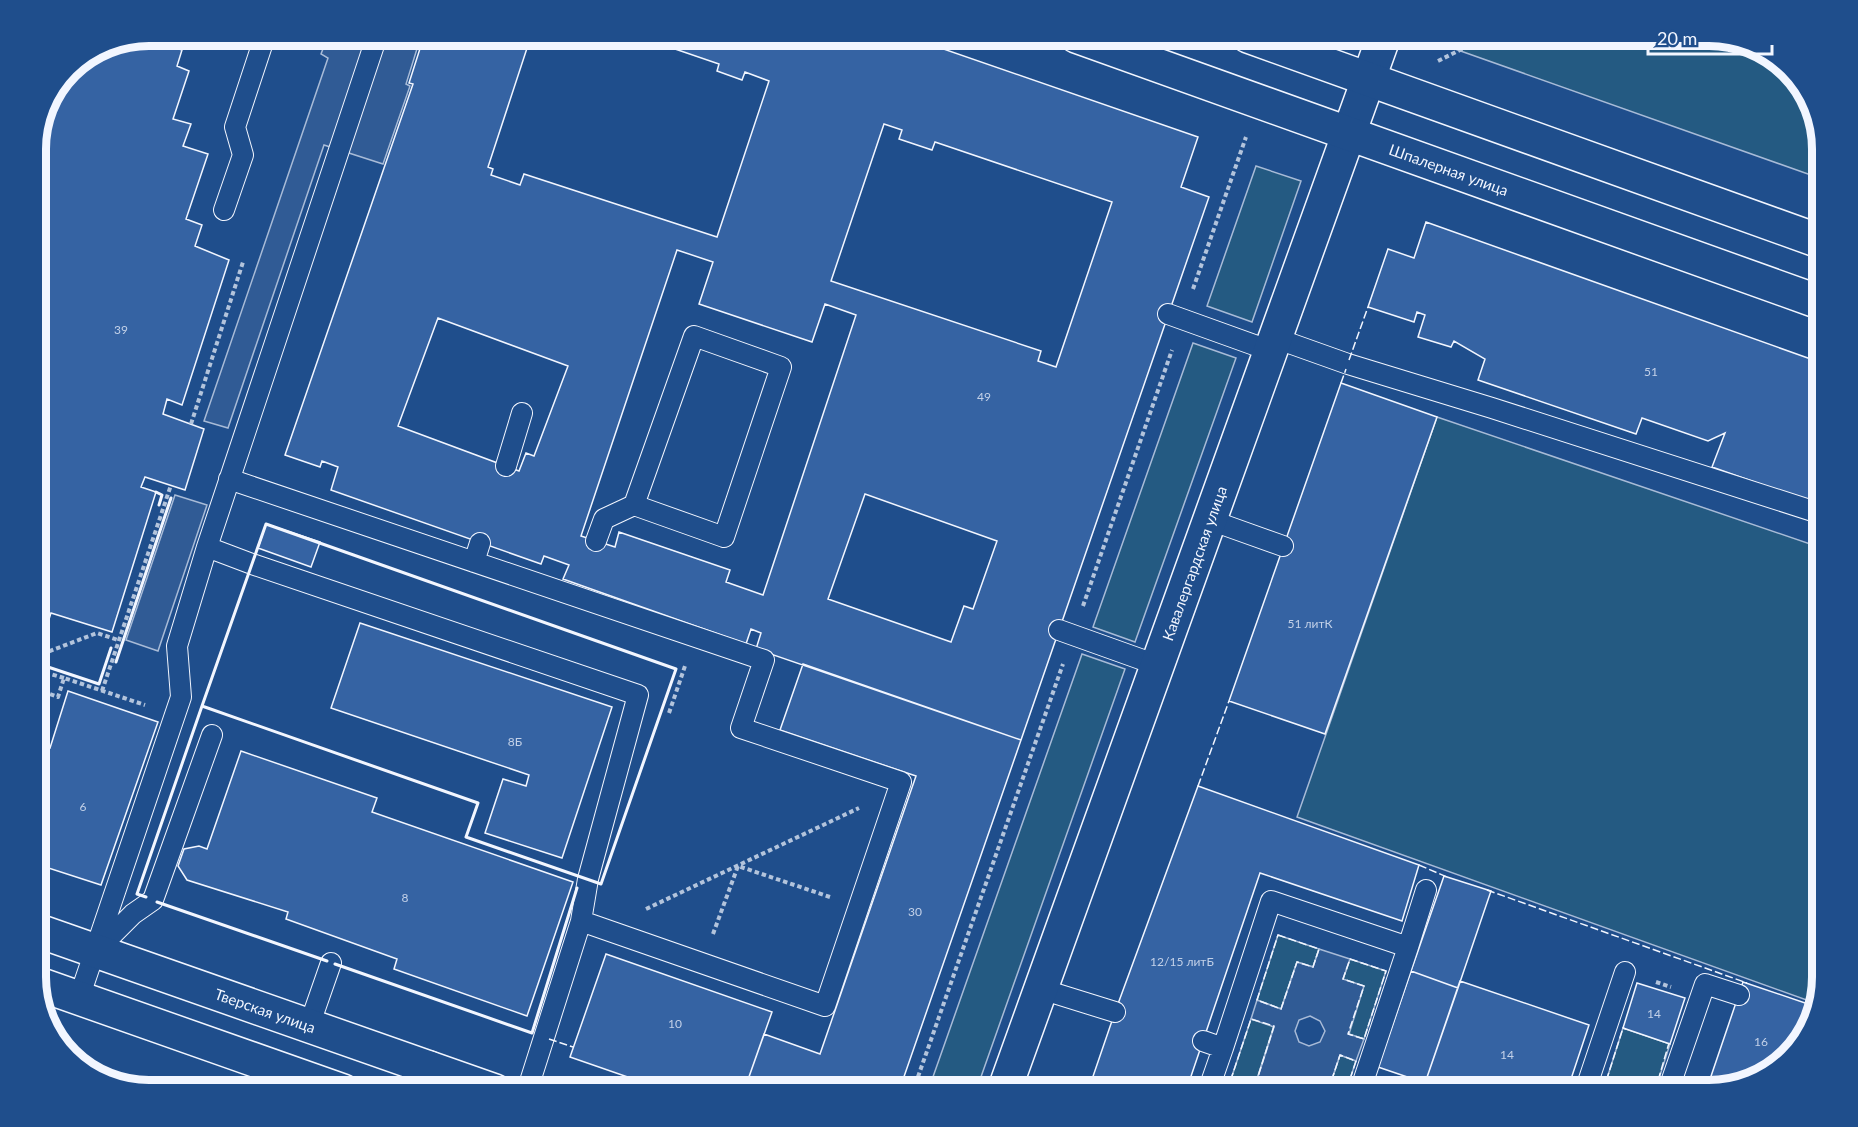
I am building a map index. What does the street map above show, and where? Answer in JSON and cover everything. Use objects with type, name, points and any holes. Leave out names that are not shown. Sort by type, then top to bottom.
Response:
[{"type":"street","name":"Шпалерная улица","points":[[1104,46],[1811,299]]},
{"type":"street","points":[[1276,46],[1811,238]]},
{"type":"street","name":"Кавалергардская улица","points":[[1008,1081],[1381,46]]},
{"type":"street","name":"Тверская улица","points":[[47,934],[309,1026],[425,1080]]},
{"type":"street","points":[[47,987],[315,1081]]},
{"type":"lane","points":[[224,210],[243,155],[235,127],[262,46]]},
{"type":"lane","points":[[79,998],[181,697],[177,645],[207,547],[373,46]]},
{"type":"lane","points":[[1168,314],[1348,364],[1492,408],[1811,511]]},
{"type":"lane","points":[[596,541],[604,519],[634,505],[724,537],[781,367],[694,336],[634,505]]},
{"type":"lane","points":[[506,466],[522,413]]},
{"type":"lane","points":[[229,479],[474,562],[579,592],[695,638],[764,660],[741,728],[901,782],[825,1005],[581,921]]},
{"type":"lane","points":[[1210,520],[1283,546]]},
{"type":"lane","points":[[474,562],[480,543]]},
{"type":"lane","points":[[207,547],[638,695],[588,879],[581,921],[530,1081]]},
{"type":"lane","points":[[1059,630],[1157,665]]},
{"type":"lane","points":[[96,951],[133,914],[153,900],[212,735]]},
{"type":"lane","points":[[1363,1081],[1426,890]]},
{"type":"lane","points":[[1211,1081],[1271,901],[1408,946]]},
{"type":"lane","points":[[309,1026],[331,963]]},
{"type":"lane","points":[[1588,1081],[1625,972]]},
{"type":"lane","points":[[1671,1081],[1705,984],[1739,995]]},
{"type":"lane","points":[[1041,988],[1115,1012]]},
{"type":"lane","points":[[1203,1041],[1222,1047]]},
{"type":"path","points":[[1438,60],[1467,46]]},
{"type":"path","points":[[1240,156],[1246,137]]},
{"type":"path","points":[[190,424],[243,262]]},
{"type":"path","points":[[102,691],[171,485]]},
{"type":"path","points":[[47,652],[97,633],[118,640]]},
{"type":"path","points":[[666,721],[695,638]]},
{"type":"path","points":[[47,673],[175,715]]},
{"type":"path","points":[[47,693],[58,697],[64,678]]},
{"type":"path","points":[[604,929],[898,790]]},
{"type":"path","points":[[738,866],[858,907]]},
{"type":"path","points":[[703,963],[738,866]]},
{"type":"path","points":[[1625,972],[1700,997]]},
{"type":"shaded area","points":[[324,46],[418,46],[406,84],[410,86],[383,164],[324,145],[228,428],[204,421],[328,58],[321,54]]},
{"type":"shaded area","points":[[1446,46],[1708,46],[1748,54],[1776,72],[1794,92],[1801,104],[1810,130],[1811,175]]},
{"type":"shaded area","points":[[1256,166],[1301,181],[1252,322],[1207,306]]},
{"type":"shaded area","points":[[1193,343],[1236,358],[1135,642],[1093,627]]},
{"type":"shaded area","points":[[1437,417],[1811,544],[1812,977],[1809,1001],[1297,817]]},
{"type":"shaded area","points":[[175,495],[207,505],[158,651],[126,640]]},
{"type":"shaded area","points":[[1082,654],[1125,669],[980,1081],[932,1081]]},
{"type":"shaded area","points":[[1278,935],[1319,949],[1313,967],[1297,962],[1281,1009],[1257,1000]]},
{"type":"shaded area","points":[[1319,949],[1350,959],[1343,979],[1364,986],[1349,1034],[1364,1039],[1356,1061],[1340,1055],[1331,1081],[1257,1081],[1274,1027],[1251,1019],[1257,1000],[1281,1009],[1297,962],[1313,967]],"holes":[[[1310,1016],[1320,1021],[1325,1031],[1320,1042],[1309,1046],[1299,1042],[1295,1031],[1299,1020]]]},
{"type":"shaded area","points":[[1350,959],[1386,971],[1364,1039],[1348,1034],[1343,979]]},
{"type":"shaded area","points":[[1251,1019],[1274,1026],[1256,1081],[1230,1081]]},
{"type":"shaded area","points":[[1623,1028],[1670,1044],[1658,1081],[1606,1081]]},
{"type":"shaded area","points":[[1340,1055],[1356,1061],[1349,1081],[1331,1081]]},
{"type":"building","points":[[170,46],[182,50],[177,66],[189,71],[173,119],[191,124],[183,146],[208,154],[186,219],[202,225],[195,246],[229,260],[182,405],[167,399],[163,414],[204,429],[185,490],[145,477],[141,487],[156,492],[112,632],[51,613],[47,625],[47,143],[50,123],[57,104],[68,87],[98,60],[136,47]]},
{"type":"building","points":[[421,46],[528,46],[488,167],[493,169],[491,175],[520,185],[524,174],[717,237],[769,81],[745,72],[742,80],[717,71],[719,64],[666,46],[935,46],[1198,137],[1181,187],[1209,197],[1021,740],[756,649],[761,633],[751,629],[746,644],[563,579],[569,565],[544,556],[541,564],[331,490],[338,467],[322,461],[320,467],[285,455],[413,84],[409,83]],"holes":[[[884,124],[902,130],[899,139],[932,150],[935,142],[1112,202],[1056,367],[1038,361],[1041,351],[831,281]],[[677,250],[713,262],[699,304],[812,342],[825,304],[856,315],[763,595],[726,582],[730,570],[619,532],[615,547],[581,536]],[[438,318],[568,366],[534,456],[526,453],[519,471],[398,426]],[[865,494],[997,541],[973,609],[964,606],[951,642],[828,599]]]},
{"type":"building","points":[[1426,222],[1811,359],[1811,502],[1712,467],[1725,433],[1708,441],[1642,418],[1636,434],[1478,380],[1485,359],[1454,341],[1451,347],[1418,337],[1425,315],[1417,312],[1414,322],[1368,307],[1388,249],[1414,258]]},
{"type":"building","points":[[1341,383],[1437,417],[1325,734],[1229,701]]},
{"type":"building","points":[[266,524],[320,542],[311,567],[258,548]]},
{"type":"building","points":[[360,623],[612,707],[562,858],[485,833],[503,779],[526,786],[529,775],[331,708]]},
{"type":"building","points":[[803,664],[1021,740],[902,1081],[748,1081],[764,1034],[820,1054],[916,776],[780,730]]},
{"type":"building","points":[[68,691],[158,722],[101,885],[47,868],[47,747],[50,748]]},
{"type":"building","points":[[241,751],[377,798],[372,812],[573,882],[527,1016],[394,969],[397,959],[286,919],[288,912],[187,880],[178,866],[184,849],[199,846],[207,849]]},
{"type":"building","points":[[1198,786],[1419,865],[1402,921],[1260,873],[1189,1081],[1091,1081]]},
{"type":"building","points":[[1444,876],[1491,891],[1458,988],[1411,971]]},
{"type":"building","points":[[606,954],[772,1012],[748,1081],[639,1081],[570,1057]]},
{"type":"building","points":[[1411,971],[1458,988],[1426,1081],[1419,1081],[1378,1067]]},
{"type":"building","points":[[1460,981],[1589,1025],[1570,1081],[1426,1081]]},
{"type":"building","points":[[1743,982],[1808,1004],[1798,1029],[1771,1059],[1748,1073],[1709,1081]]},
{"type":"building","points":[[1637,983],[1685,998],[1670,1044],[1623,1028]]},
{"type":"fence","points":[[1349,360],[1368,307]]},
{"type":"fence","points":[[1341,383],[1346,369]]},
{"type":"fence","points":[[1198,786],[1229,701]]},
{"type":"fence","points":[[1419,865],[1447,877]]},
{"type":"fence","points":[[1487,890],[1747,983]]},
{"type":"fence","points":[[1278,935],[1319,949],[1313,967],[1297,962],[1281,1009],[1257,1000],[1278,935]]},
{"type":"fence","points":[[1350,959],[1386,971],[1364,1039],[1348,1034],[1364,986],[1343,979],[1350,959]]},
{"type":"fence","points":[[1230,1081],[1251,1019],[1274,1026],[1257,1081]]},
{"type":"fence","points":[[1606,1081],[1623,1028],[1626,1029]]},
{"type":"fence","points":[[549,1039],[573,1047]]},
{"type":"fence","points":[[1658,1081],[1669,1043]]},
{"type":"fence","points":[[1331,1081],[1340,1055],[1356,1061],[1349,1081]]},
{"type":"wall","points":[[156,492],[162,495],[159,505]]},
{"type":"wall","points":[[116,662],[171,498]]},
{"type":"wall","points":[[266,524],[676,669],[601,884],[466,837],[478,803],[202,706],[266,524]]},
{"type":"wall","points":[[47,667],[99,684],[111,648]]},
{"type":"wall","points":[[146,897],[137,894],[202,706]]},
{"type":"wall","points":[[335,964],[532,1033],[577,888]]},
{"type":"wall","points":[[157,902],[327,961]]}]
